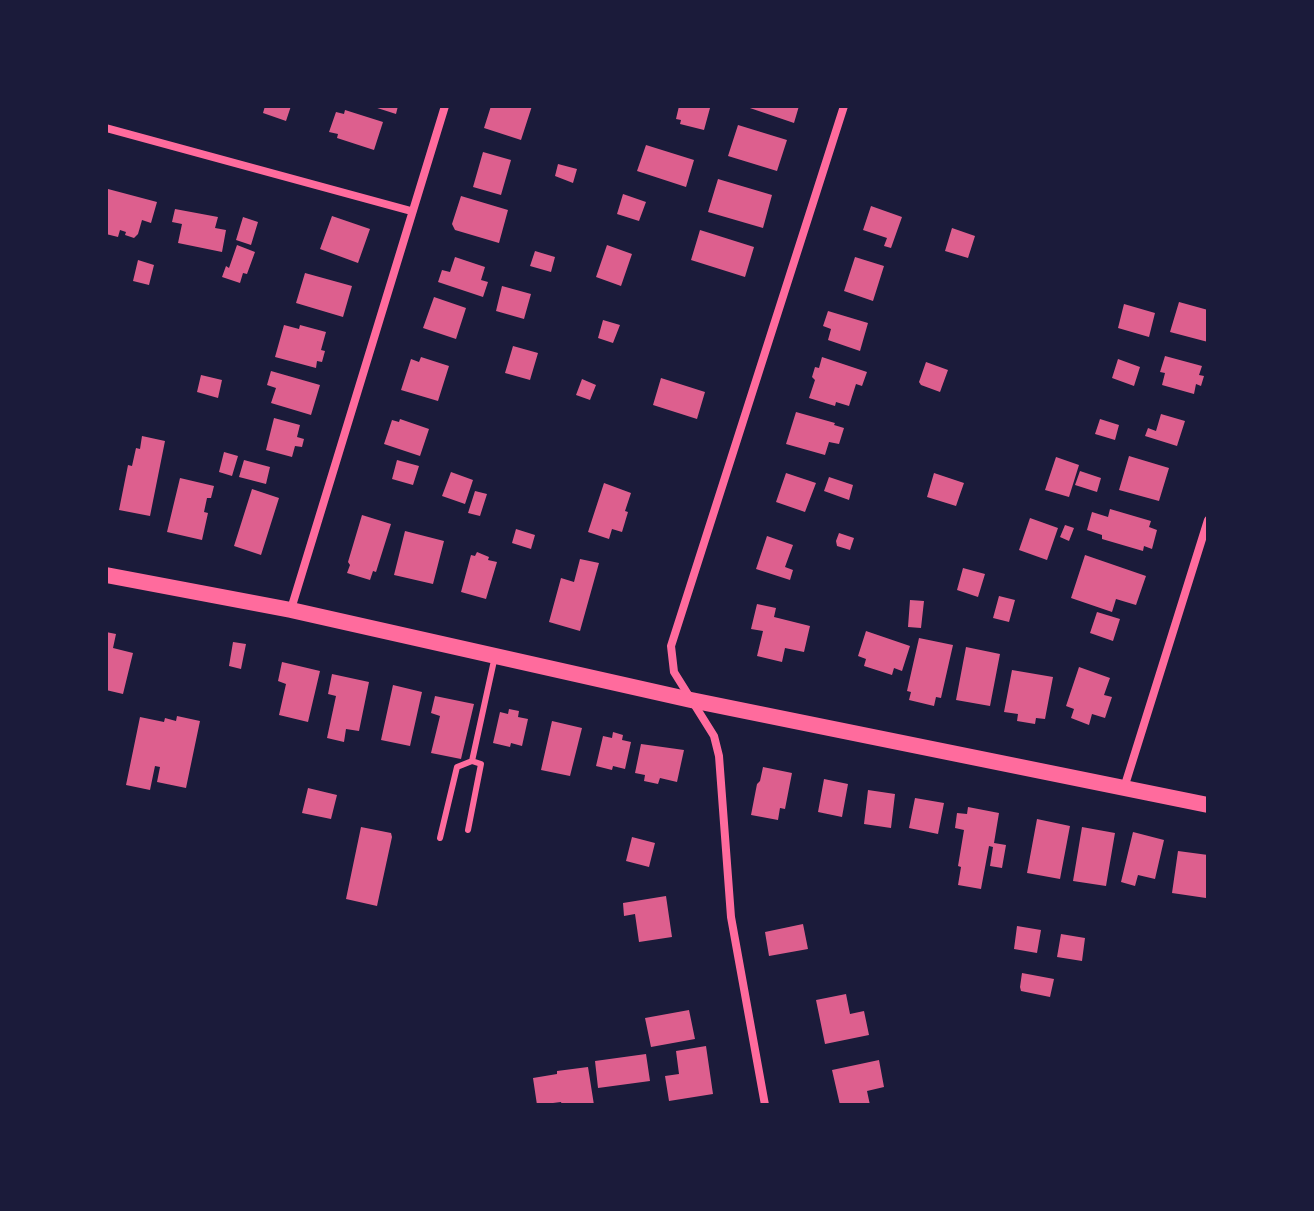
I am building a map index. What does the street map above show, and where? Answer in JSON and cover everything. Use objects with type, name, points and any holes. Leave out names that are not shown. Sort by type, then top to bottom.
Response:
[{"type":"main road","points":[[106,575],[291,610],[691,700],[1208,805]]},
{"type":"street","points":[[291,610],[445,106]]},
{"type":"street","points":[[765,1105],[731,917],[719,756],[714,736],[674,672],[671,646],[844,106]]},
{"type":"street","points":[[106,128],[411,211]]},
{"type":"street","points":[[1124,788],[1208,520]]},
{"type":"lane","points":[[472,761],[495,656]]},
{"type":"lane","points":[[440,838],[457,767],[472,761],[481,764],[468,830]]},
{"type":"building","points":[[265,106],[291,106],[286,121],[263,113]]},
{"type":"building","points":[[371,106],[398,106],[396,114]]},
{"type":"building","points":[[491,106],[532,106],[521,140],[484,128]]},
{"type":"building","points":[[679,106],[710,108],[704,130],[680,124],[681,120],[676,119]]},
{"type":"building","points":[[744,106],[799,106],[794,123]]},
{"type":"building","points":[[345,110],[383,122],[374,150],[337,138],[338,134],[329,132],[336,112],[344,114]]},
{"type":"building","points":[[738,125],[787,140],[777,171],[728,156]]},
{"type":"building","points":[[646,145],[694,160],[686,187],[637,171]]},
{"type":"building","points":[[483,152],[511,160],[501,195],[473,187]]},
{"type":"building","points":[[558,164],[577,169],[573,183],[555,176]]},
{"type":"building","points":[[718,179],[772,195],[763,228],[708,212]]},
{"type":"building","points":[[108,189],[157,202],[151,223],[142,220],[134,238],[120,230],[118,237],[106,234]]},
{"type":"building","points":[[623,194],[646,202],[639,221],[617,214]]},
{"type":"building","points":[[461,196],[508,210],[499,243],[455,230],[452,224]]},
{"type":"building","points":[[871,206],[902,217],[891,248],[884,246],[887,238],[863,230]]},
{"type":"building","points":[[175,209],[218,217],[215,228],[226,230],[222,252],[178,243],[182,224],[172,222]]},
{"type":"building","points":[[332,216],[370,229],[358,263],[320,249]]},
{"type":"building","points":[[243,217],[258,222],[251,245],[236,240]]},
{"type":"building","points":[[952,228],[975,236],[968,258],[945,251]]},
{"type":"building","points":[[700,230],[754,247],[745,277],[691,260]]},
{"type":"building","points":[[237,245],[255,252],[240,283],[222,277],[226,266],[229,268]]},
{"type":"building","points":[[607,245],[632,254],[621,286],[596,277]]},
{"type":"building","points":[[535,251],[555,257],[551,272],[530,266]]},
{"type":"building","points":[[455,257],[485,267],[481,280],[488,282],[483,297],[438,282],[442,270],[450,272]]},
{"type":"building","points":[[855,257],[884,266],[873,301],[844,291]]},
{"type":"building","points":[[138,260],[154,265],[149,285],[133,281]]},
{"type":"building","points":[[305,273],[352,286],[343,317],[296,303]]},
{"type":"building","points":[[502,286],[531,294],[524,319],[496,311]]},
{"type":"building","points":[[434,297],[466,308],[456,339],[423,328]]},
{"type":"building","points":[[1179,302],[1208,310],[1208,342],[1170,332]]},
{"type":"building","points":[[1124,304],[1155,313],[1149,337],[1118,328]]},
{"type":"building","points":[[828,311],[868,323],[860,351],[828,340],[831,329],[823,326]]},
{"type":"building","points":[[603,320],[620,325],[613,343],[598,338]]},
{"type":"building","points":[[284,325],[299,329],[300,325],[326,332],[321,350],[325,351],[322,362],[317,361],[316,368],[275,357]]},
{"type":"building","points":[[513,346],[538,353],[530,380],[505,373]]},
{"type":"building","points":[[1165,356],[1202,366],[1199,375],[1204,376],[1201,386],[1196,384],[1194,394],[1162,385],[1165,373],[1160,372]]},
{"type":"building","points":[[421,357],[449,366],[438,401],[401,390],[411,359],[419,362]]},
{"type":"building","points":[[822,357],[867,372],[862,386],[856,384],[849,406],[836,402],[835,406],[809,398],[815,380],[812,377],[815,367],[819,368]]},
{"type":"building","points":[[1118,359],[1140,367],[1134,386],[1112,378]]},
{"type":"building","points":[[926,362],[948,370],[940,392],[919,382]]},
{"type":"building","points":[[271,371],[320,385],[311,415],[271,403],[276,388],[267,385]]},
{"type":"building","points":[[201,375],[222,380],[218,398],[197,392]]},
{"type":"building","points":[[661,378],[705,392],[697,419],[653,405]]},
{"type":"building","points":[[582,379],[596,385],[590,400],[576,395]]},
{"type":"building","points":[[796,412],[844,428],[839,444],[829,442],[825,455],[786,444]]},
{"type":"building","points":[[1161,414],[1185,421],[1177,446],[1145,436],[1148,428],[1156,431]]},
{"type":"building","points":[[274,418],[300,425],[297,437],[304,439],[302,447],[295,446],[292,457],[266,450]]},
{"type":"building","points":[[400,419],[429,429],[420,456],[384,444],[392,420],[399,422]]},
{"type":"building","points":[[1100,419],[1119,425],[1115,440],[1095,434]]},
{"type":"building","points":[[142,436],[165,441],[150,516],[119,510],[128,465],[132,466]]},
{"type":"building","points":[[224,452],[238,456],[232,476],[219,472]]},
{"type":"building","points":[[1129,456],[1169,468],[1159,501],[1119,490]]},
{"type":"building","points":[[1056,457],[1079,465],[1069,497],[1045,490]]},
{"type":"building","points":[[244,460],[270,467],[266,484],[239,477]]},
{"type":"building","points":[[397,460],[419,466],[413,485],[392,479]]},
{"type":"building","points":[[1080,471],[1101,478],[1097,492],[1075,485]]},
{"type":"building","points":[[451,472],[473,480],[465,504],[442,496]]},
{"type":"building","points":[[786,473],[816,483],[805,512],[776,502]]},
{"type":"building","points":[[934,473],[964,483],[956,506],[927,497]]},
{"type":"building","points":[[829,477],[853,485],[849,500],[824,491]]},
{"type":"building","points":[[180,478],[214,486],[211,498],[207,498],[204,512],[208,513],[202,540],[167,532]]},
{"type":"building","points":[[604,483],[631,493],[622,532],[612,529],[609,539],[588,532]]},
{"type":"building","points":[[252,489],[279,498],[261,555],[234,546]]},
{"type":"building","points":[[475,491],[487,494],[480,516],[468,513]]},
{"type":"building","points":[[1110,509],[1151,521],[1149,527],[1157,530],[1152,549],[1144,546],[1143,551],[1102,539],[1102,535],[1087,530],[1092,512],[1108,517]]},
{"type":"building","points":[[362,515],[391,524],[376,572],[373,571],[370,580],[347,573]]},
{"type":"building","points":[[1030,518],[1058,528],[1047,560],[1019,550]]},
{"type":"building","points":[[1065,525],[1074,528],[1069,541],[1060,537]]},
{"type":"building","points":[[516,529],[535,535],[531,549],[512,543]]},
{"type":"building","points":[[405,531],[444,541],[433,584],[394,575]]},
{"type":"building","points":[[839,533],[854,538],[850,550],[837,546]]},
{"type":"building","points":[[767,536],[793,545],[785,567],[793,570],[790,580],[756,569]]},
{"type":"building","points":[[477,552],[497,562],[486,599],[461,592],[471,555],[475,556]]},
{"type":"building","points":[[1085,555],[1146,576],[1136,605],[1116,599],[1112,612],[1071,598]]},
{"type":"building","points":[[580,559],[599,563],[580,631],[549,622],[561,578],[574,582]]},
{"type":"building","points":[[963,568],[985,574],[978,597],[957,590]]},
{"type":"building","points":[[999,596],[1015,600],[1009,622],[993,618]]},
{"type":"building","points":[[910,600],[924,601],[921,628],[908,627]]},
{"type":"building","points":[[757,604],[776,608],[774,617],[810,626],[804,652],[785,648],[782,662],[757,656],[763,631],[751,629]]},
{"type":"building","points":[[1097,612],[1120,619],[1113,641],[1090,633]]},
{"type":"building","points":[[866,631],[910,646],[902,671],[894,668],[892,675],[864,666],[866,659],[858,656]]},
{"type":"building","points":[[106,632],[116,634],[113,648],[133,653],[123,694],[106,690]]},
{"type":"building","points":[[919,638],[953,645],[941,698],[936,697],[934,706],[909,700],[911,692],[907,691]]},
{"type":"building","points":[[233,642],[246,644],[241,669],[229,666]]},
{"type":"building","points":[[966,647],[1000,654],[990,706],[956,700]]},
{"type":"building","points":[[282,662],[320,671],[308,722],[279,715],[286,684],[278,681]]},
{"type":"building","points":[[1079,667],[1110,678],[1104,695],[1112,697],[1105,718],[1092,714],[1089,725],[1071,718],[1074,709],[1066,706]]},
{"type":"building","points":[[1012,670],[1053,677],[1045,719],[1036,718],[1035,724],[1017,721],[1018,714],[1004,712]]},
{"type":"building","points":[[332,674],[369,682],[359,731],[346,729],[344,742],[327,738],[336,696],[328,694]]},
{"type":"building","points":[[393,685],[422,692],[410,746],[381,740]]},
{"type":"building","points":[[435,696],[474,704],[461,759],[431,753],[440,716],[431,713]]},
{"type":"building","points":[[509,709],[519,711],[518,717],[528,719],[522,746],[493,743],[500,712],[508,714]]},
{"type":"building","points":[[177,716],[200,721],[186,788],[157,782],[160,767],[155,766],[150,790],[126,785],[140,717],[164,722],[165,718],[176,721]]},
{"type":"building","points":[[552,721],[582,728],[570,776],[541,770]]},
{"type":"building","points":[[613,732],[623,735],[622,740],[631,742],[625,769],[596,766],[603,736],[612,738]]},
{"type":"building","points":[[641,744],[684,750],[677,782],[660,778],[658,784],[644,781],[645,775],[635,773]]},
{"type":"building","points":[[763,767],[792,773],[785,809],[780,808],[778,820],[751,815]]},
{"type":"building","points":[[824,779],[848,784],[842,817],[818,812]]},
{"type":"building","points":[[308,788],[337,795],[331,819],[302,813]]},
{"type":"building","points":[[868,790],[895,794],[891,828],[864,824]]},
{"type":"building","points":[[915,798],[944,803],[938,834],[909,828]]},
{"type":"building","points":[[968,807],[999,813],[994,843],[1006,845],[1002,868],[990,866],[993,847],[989,846],[981,889],[958,885],[964,830],[955,828],[957,813],[967,814]]},
{"type":"building","points":[[1037,819],[1070,826],[1060,879],[1027,873]]},
{"type":"building","points":[[361,827],[391,833],[392,837],[377,906],[346,899]]},
{"type":"building","points":[[1082,827],[1115,833],[1106,886],[1073,881]]},
{"type":"building","points":[[1133,832],[1164,840],[1155,879],[1138,875],[1135,886],[1121,882]]},
{"type":"building","points":[[632,837],[655,843],[649,867],[626,861]]},
{"type":"building","points":[[1178,851],[1208,855],[1206,898],[1172,893]]},
{"type":"building","points":[[666,896],[672,937],[639,942],[635,914],[624,916],[623,903]]},
{"type":"building","points":[[803,924],[808,949],[769,956],[765,932]]},
{"type":"building","points":[[1017,926],[1041,930],[1037,953],[1014,949]]},
{"type":"building","points":[[1061,934],[1085,938],[1082,961],[1057,957]]},
{"type":"building","points":[[1022,973],[1054,979],[1050,997],[1021,991]]},
{"type":"building","points":[[846,994],[850,1014],[864,1011],[869,1035],[825,1044],[816,1000]]},
{"type":"building","points":[[689,1010],[695,1039],[651,1047],[645,1018]]},
{"type":"building","points":[[706,1046],[713,1094],[669,1101],[665,1076],[679,1074],[676,1051]]},
{"type":"building","points":[[646,1054],[650,1081],[598,1088],[595,1061]]},
{"type":"building","points":[[879,1060],[884,1087],[867,1091],[870,1105],[840,1105],[832,1070]]},
{"type":"building","points":[[588,1067],[594,1105],[562,1105],[561,1102],[537,1105],[533,1078]]}]
